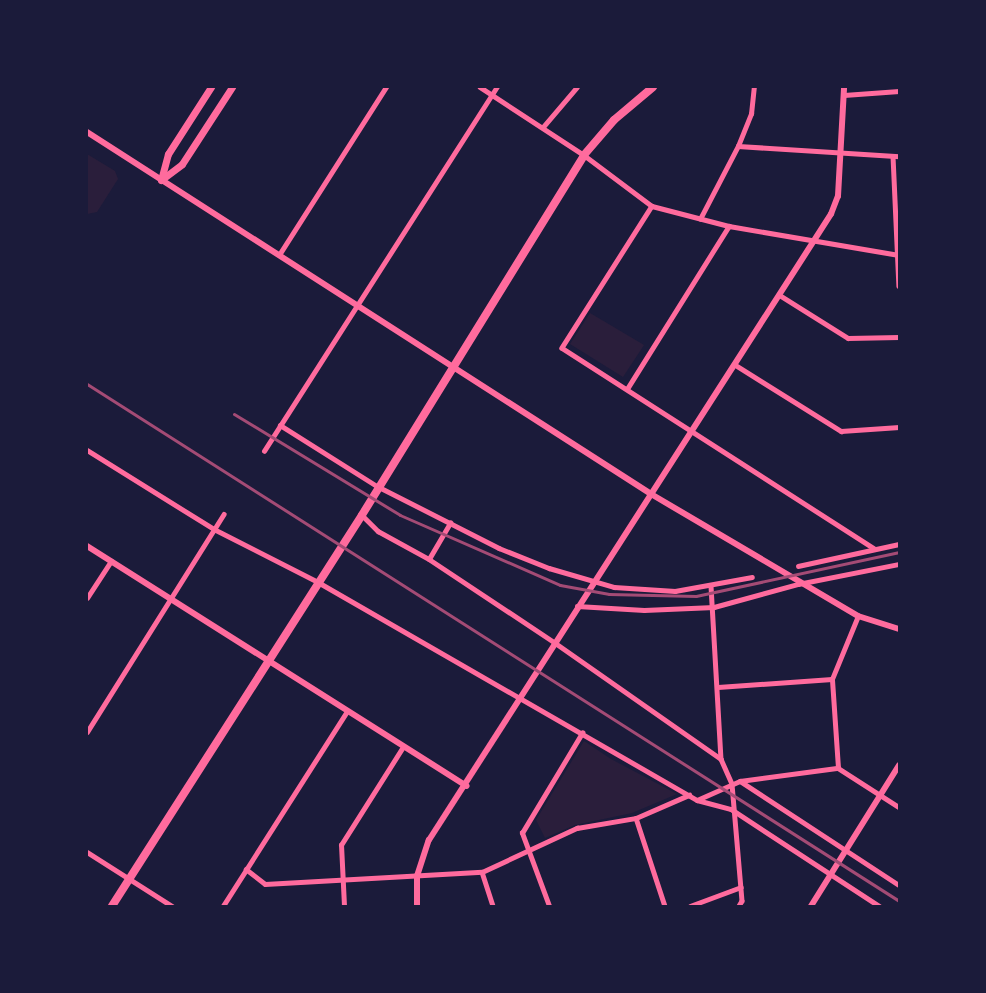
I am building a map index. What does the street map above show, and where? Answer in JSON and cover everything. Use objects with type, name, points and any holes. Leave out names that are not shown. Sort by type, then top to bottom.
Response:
[{"type":"main road","points":[[161,180],[168,154],[211,87]]},
{"type":"main road","points":[[161,180],[182,164],[232,87]]},
{"type":"main road","points":[[112,906],[362,515],[377,486],[584,155],[614,120],[652,87]]},
{"type":"street","points":[[279,255],[386,87]]},
{"type":"street","points":[[480,87],[584,155],[652,206],[729,226],[898,255]]},
{"type":"street","points":[[264,451],[359,306],[497,87]]},
{"type":"street","points":[[543,127],[577,87]]},
{"type":"street","points":[[700,219],[738,146],[751,114],[754,87]]},
{"type":"street","points":[[417,906],[417,876],[429,840],[466,786],[593,581],[694,433],[815,241],[838,196],[844,87]]},
{"type":"street","points":[[844,95],[899,91]]},
{"type":"street","points":[[87,132],[359,306],[451,368],[798,584],[858,616],[899,629]]},
{"type":"street","points":[[738,146],[840,155],[899,156]]},
{"type":"street","points":[[893,156],[899,286]]},
{"type":"street","points":[[652,206],[562,348],[873,548]]},
{"type":"street","points":[[627,389],[729,226]]},
{"type":"street","points":[[781,296],[848,338],[899,337]]},
{"type":"street","points":[[737,366],[841,431],[899,427]]},
{"type":"street","points":[[280,425],[377,486],[450,523],[549,568],[614,587],[675,591],[752,577]]},
{"type":"street","points":[[87,450],[214,529],[318,582],[697,800],[731,809],[879,906]]},
{"type":"street","points":[[87,732],[224,514]]},
{"type":"street","points":[[362,515],[378,531],[429,559],[554,642],[721,759]]},
{"type":"street","points":[[429,559],[450,523]]},
{"type":"street","points":[[798,566],[899,544]]},
{"type":"street","points":[[87,546],[466,786]]},
{"type":"street","points":[[87,598],[111,561]]},
{"type":"street","points":[[577,606],[644,610],[714,607],[798,584],[899,564]]},
{"type":"street","points":[[711,586],[721,759],[732,784],[731,809],[741,887],[739,906]]},
{"type":"street","points":[[838,768],[832,679],[858,616]]},
{"type":"street","points":[[718,687],[832,679]]},
{"type":"street","points":[[223,906],[347,711]]},
{"type":"street","points":[[549,906],[527,852],[522,833],[582,733]]},
{"type":"street","points":[[344,906],[341,845],[403,747]]},
{"type":"street","points":[[811,906],[899,765]]},
{"type":"street","points":[[697,800],[740,781],[838,768],[899,807]]},
{"type":"street","points":[[740,781],[899,885]]},
{"type":"street","points":[[246,869],[265,884],[482,872],[577,828],[636,818],[689,795]]},
{"type":"street","points":[[636,818],[665,906]]},
{"type":"street","points":[[87,852],[172,906]]},
{"type":"street","points":[[482,872],[493,906]]},
{"type":"street","points":[[690,906],[741,887]]},
{"type":"shaded area","points":[[87,154],[115,171],[118,179],[97,212],[87,214]]},
{"type":"shaded area","points":[[590,313],[644,345],[623,377],[570,344]]},
{"type":"shaded area","points":[[584,741],[611,759],[677,794],[632,813],[575,825],[545,838],[536,820]]},
{"type":"railway","points":[[87,384],[899,901]]},
{"type":"railway","points":[[234,414],[400,515],[560,585],[609,594],[696,596],[899,552]]}]
